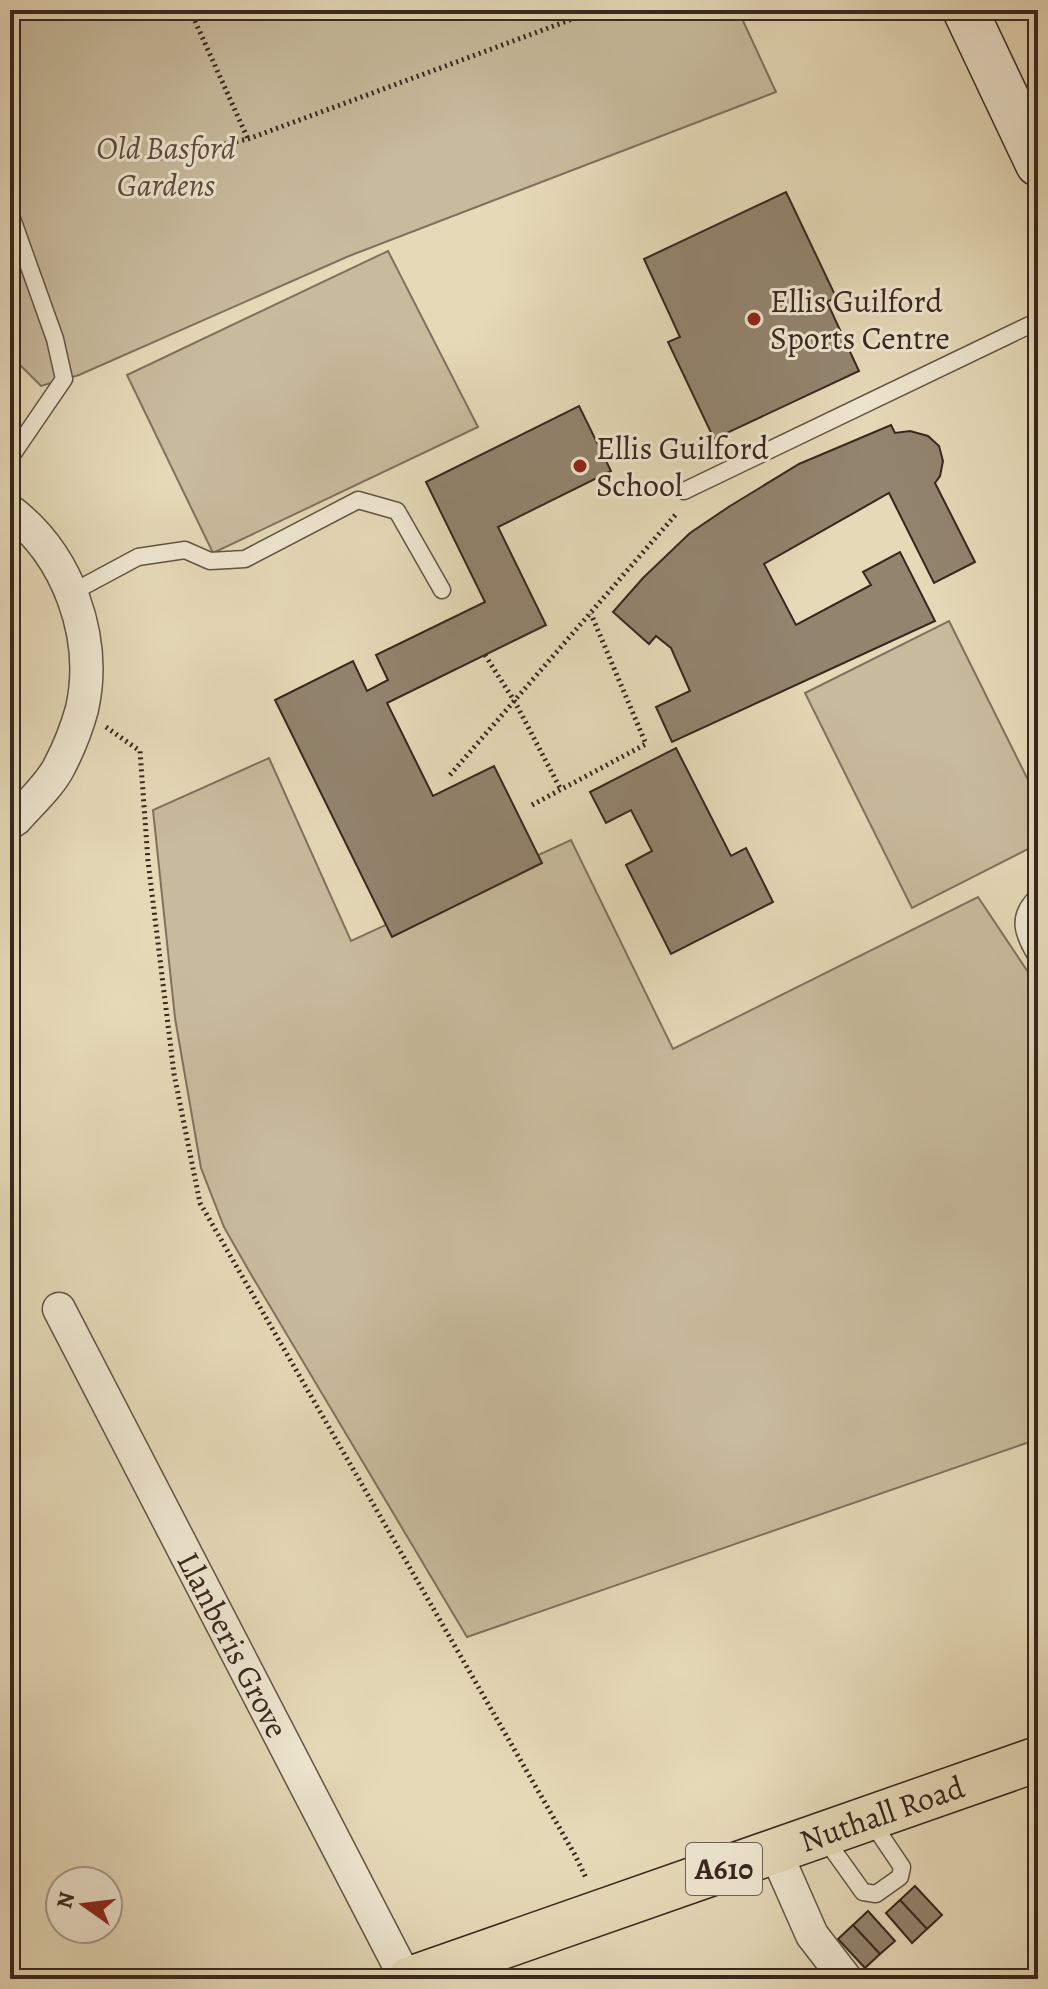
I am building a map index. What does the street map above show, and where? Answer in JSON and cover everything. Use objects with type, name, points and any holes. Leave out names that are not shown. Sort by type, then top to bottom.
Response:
[{"type":"highway","name":"Nuthall Road","points":[[408,1979],[1038,1759]]},
{"type":"street","points":[[965,10],[1038,164]]},
{"type":"street","points":[[10,511],[26,523],[57,562],[78,609],[86,658],[82,709],[58,769],[10,823]]},
{"type":"street","name":"Llanberis Grove","points":[[59,1309],[408,1979]]},
{"type":"street","points":[[775,1851],[812,1935],[846,1979]]},
{"type":"lane","points":[[10,213],[55,339],[64,379],[10,458]]},
{"type":"lane","points":[[684,491],[1038,321]]},
{"type":"lane","points":[[71,593],[138,557],[185,550],[210,561],[245,559],[358,500],[397,511],[442,590]]},
{"type":"lane","points":[[1038,896],[1023,914],[1022,926],[1026,941],[1038,959]]},
{"type":"lane","points":[[823,1835],[863,1892],[876,1894],[900,1877],[902,1867],[870,1818]]},
{"type":"path","points":[[190,10],[248,139]]},
{"type":"path","points":[[160,158],[248,139],[597,10]]},
{"type":"path","points":[[450,775],[676,516],[684,491]]},
{"type":"path","points":[[532,805],[646,744],[591,614]]},
{"type":"path","points":[[485,655],[515,702],[560,788]]},
{"type":"path","points":[[82,709],[140,751],[148,861],[174,1074],[200,1203],[438,1612],[584,1873]]},
{"type":"green space","name":"Old Basford Gardens","points":[[10,10],[738,10],[776,92],[349,256],[79,375],[41,386],[10,355]]},
{"type":"green space","points":[[388,251],[478,427],[213,553],[127,375]]},
{"type":"green space","points":[[949,621],[1038,800],[1038,844],[912,908],[805,693]]},
{"type":"green space","points":[[269,758],[351,941],[571,840],[673,1049],[978,897],[1038,987],[1038,1439],[467,1637],[224,1227],[201,1168],[175,1018],[153,810]]},
{"type":"building","name":"Ellis Guilford Sports Centre","points":[[786,192],[836,297],[827,302],[859,371],[714,439],[668,342],[680,337],[644,259]]},
{"type":"building","points":[[579,406],[611,471],[498,527],[546,625],[387,703],[433,796],[494,766],[542,863],[392,937],[275,700],[353,661],[367,691],[388,680],[376,655],[485,602],[426,482]]},
{"type":"building","points":[[891,425],[895,433],[910,431],[928,436],[939,446],[943,461],[935,483],[975,562],[934,583],[889,493],[764,564],[796,625],[871,585],[863,572],[900,552],[935,621],[672,742],[656,707],[690,691],[671,648],[656,636],[649,644],[613,612],[690,533],[730,506],[799,464]]},
{"type":"building","points":[[676,748],[731,856],[746,848],[773,902],[671,954],[626,865],[652,851],[631,810],[606,823],[590,792]]},
{"type":"building","points":[[915,1886],[942,1915],[927,1929],[900,1900]]},
{"type":"building","points":[[900,1900],[927,1929],[912,1943],[886,1913]]},
{"type":"building","points":[[868,1911],[895,1941],[880,1954],[853,1925]]},
{"type":"building","points":[[853,1925],[880,1954],[865,1968],[838,1939]]},
{"type":"place","name":"Ellis Guilford Sports Centre","points":[[754,319]]},
{"type":"place","name":"Ellis Guilford School","points":[[580,466]]}]
